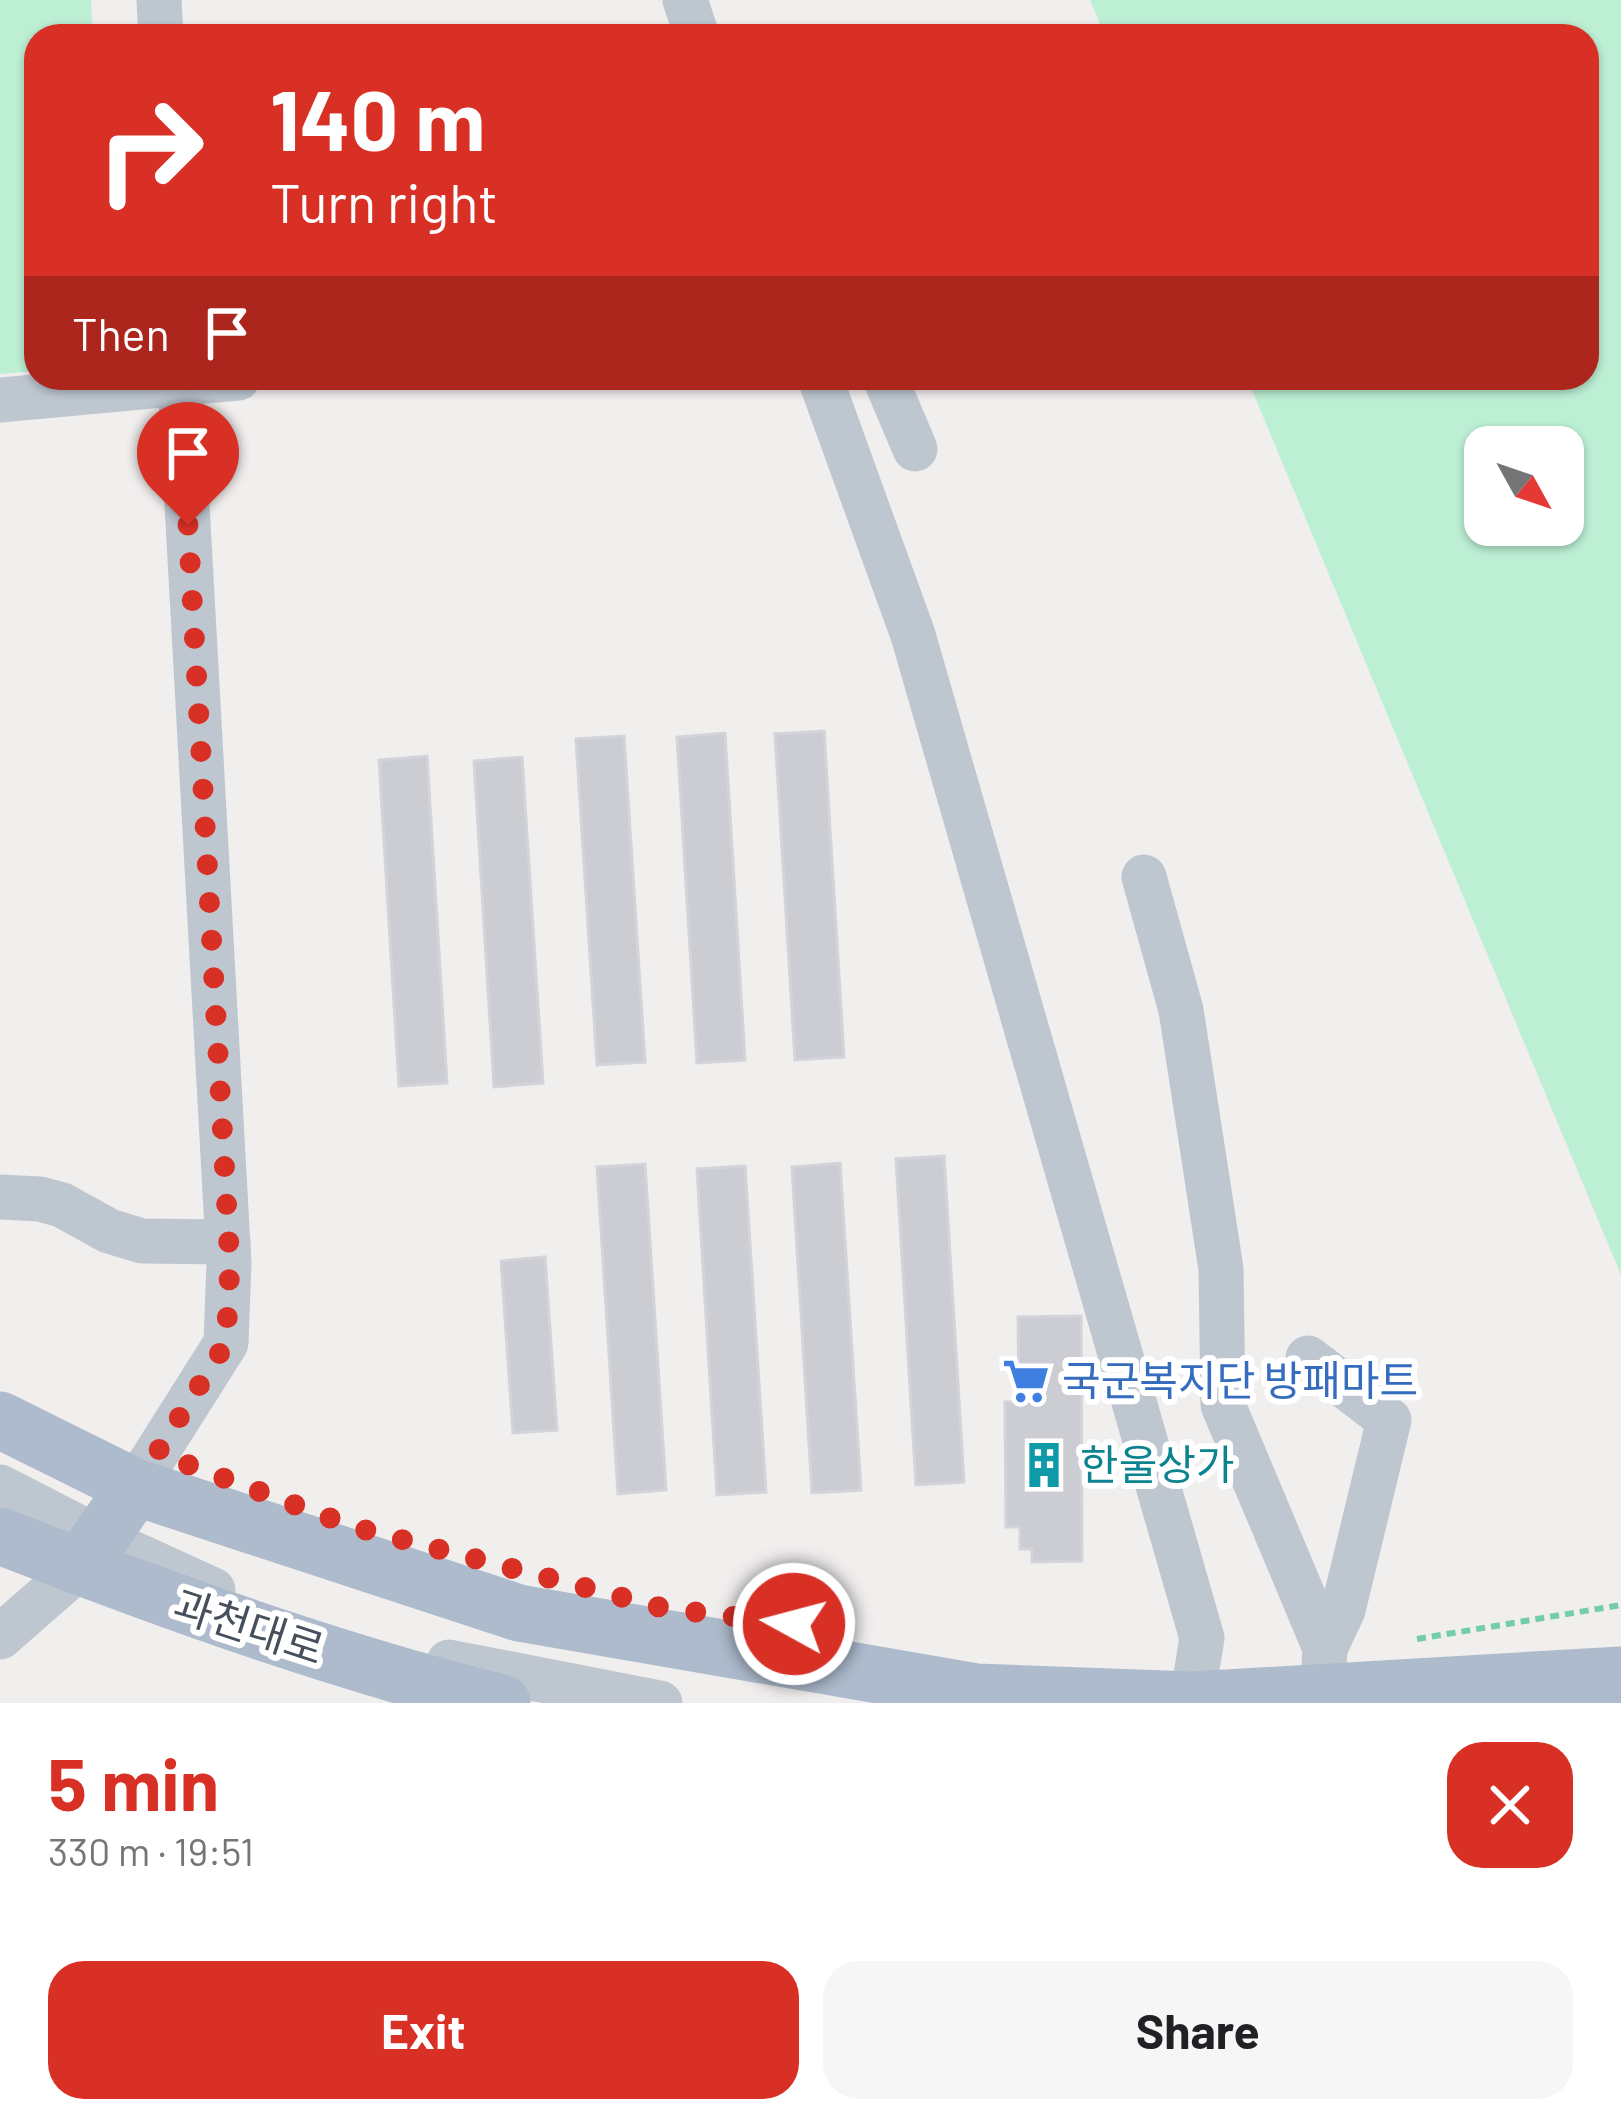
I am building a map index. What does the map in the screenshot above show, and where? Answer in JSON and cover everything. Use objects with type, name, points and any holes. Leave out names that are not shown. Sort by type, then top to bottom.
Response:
[{"type":"main road","points":[[0,1420],[135,1487],[518,1613],[976,1692],[1192,1702],[1324,1670],[1621,1675]]},
{"type":"main road","points":[[89,1552],[135,1487]]},
{"type":"main road","name":"과천대로","points":[[0,1536],[89,1552],[204,1615],[502,1703]]},
{"type":"street","points":[[0,400],[90,390]]},
{"type":"street","points":[[135,1487],[226,1343],[228,1242],[181,390]]},
{"type":"street","points":[[824,390],[913,635],[1202,1638],[1192,1702]]},
{"type":"street","points":[[891,390],[915,449]]},
{"type":"street","points":[[1144,878],[1181,1010],[1221,1269],[1223,1405],[1324,1670]]},
{"type":"street","points":[[0,1197],[40,1198],[109,1231],[142,1241],[228,1242]]},
{"type":"street","points":[[1308,1358],[1389,1420],[1324,1670]]},
{"type":"street","points":[[0,1487],[89,1552],[466,1667],[660,1703]]},
{"type":"street","points":[[0,1637],[89,1552]]},
{"type":"path","points":[[1416,1640],[1621,1605]]},
{"type":"green space","points":[[0,0],[91,0],[92,24],[24,24],[24,372],[0,374]]},
{"type":"green space","points":[[1090,0],[1621,0],[1621,1275],[1252,390],[1599,390],[1599,24],[1100,24]]},
{"type":"building","points":[[824,731],[844,1057],[795,1060],[775,734]]},
{"type":"building","points":[[725,733],[745,1060],[697,1063],[677,737]]},
{"type":"building","points":[[624,736],[645,1062],[597,1065],[576,739]]},
{"type":"building","points":[[427,756],[447,1083],[399,1086],[379,760]]},
{"type":"building","points":[[522,757],[543,1083],[494,1087],[474,761]]},
{"type":"building","points":[[944,1156],[964,1482],[916,1485],[896,1159]]},
{"type":"building","points":[[840,1163],[861,1490],[812,1493],[792,1167]]},
{"type":"building","points":[[645,1164],[666,1490],[618,1494],[597,1167]]},
{"type":"building","points":[[745,1166],[766,1492],[717,1495],[697,1169]]},
{"type":"building","points":[[545,1257],[557,1430],[513,1433],[501,1261]]},
{"type":"building","name":"한울상가","points":[[1081,1316],[1082,1561],[1032,1562],[1032,1549],[1020,1549],[1020,1527],[1006,1527],[1005,1402],[1019,1402],[1018,1317]]},
{"type":"place","name":"국군복지단 방패마트","points":[[1026,1381]]},
{"type":"place","name":"한울상가","points":[[1044,1465]]},
{"type":"route","points":[[188,525],[230,1264],[226,1343],[157,1453],[354,1527],[663,1608],[794,1624]]}]
